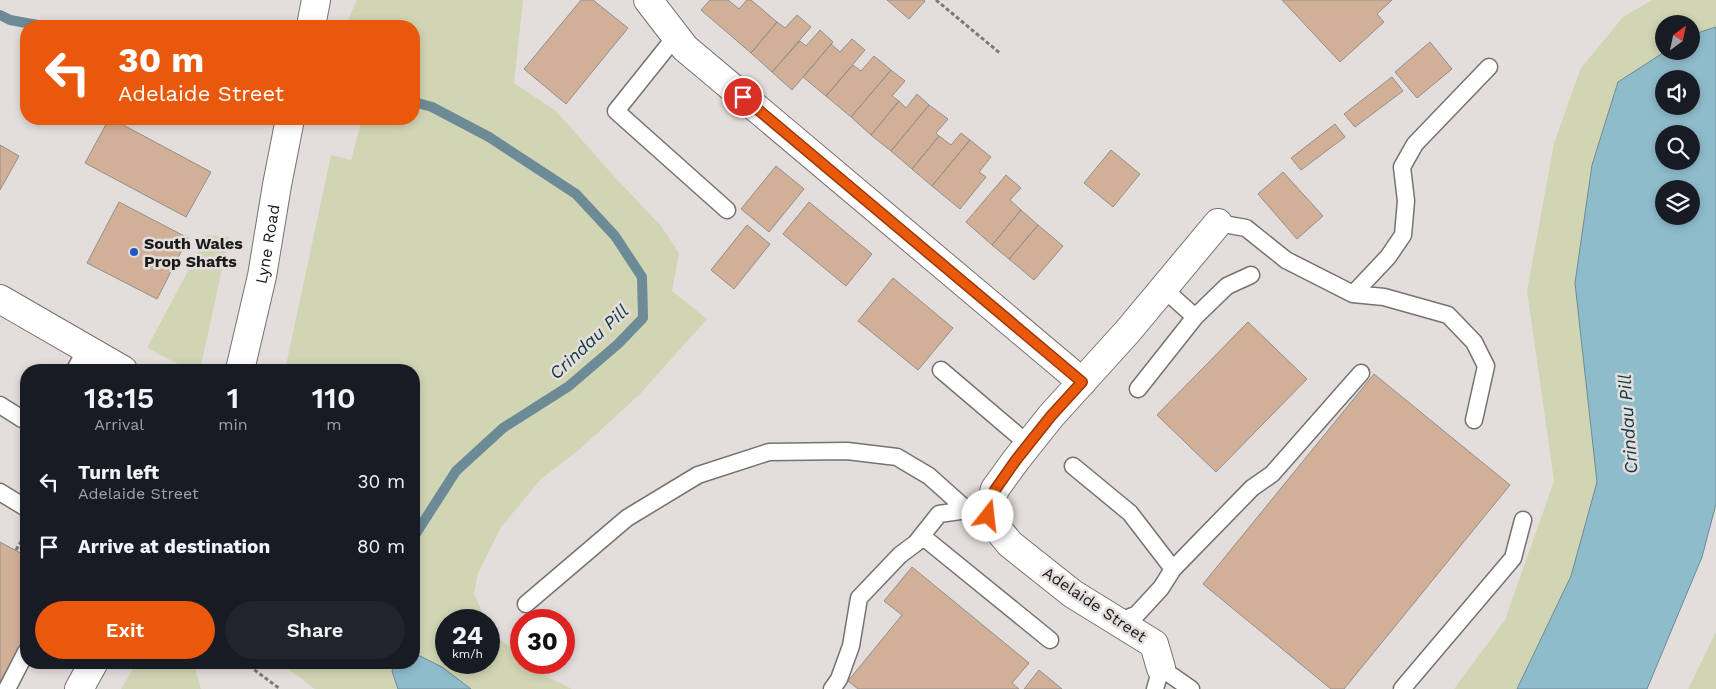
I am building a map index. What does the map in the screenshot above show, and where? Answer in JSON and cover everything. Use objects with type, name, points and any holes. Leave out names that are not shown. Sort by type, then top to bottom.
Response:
[{"type":"street","points":[[311,20],[316,0]]},
{"type":"street","points":[[648,0],[684,48],[1082,382]]},
{"type":"street","name":"Lyne Road","points":[[241,364],[262,276],[288,125]]},
{"type":"street","points":[[977,513],[1028,444],[1128,332],[1218,223]]},
{"type":"street","points":[[0,299],[81,360],[98,364]]},
{"type":"street","name":"Adelaide Street","points":[[977,513],[1010,544],[1073,594],[1154,644],[1158,678]]},
{"type":"street","points":[[79,689],[90,669]]},
{"type":"lane","points":[[676,36],[616,111],[727,210]]},
{"type":"lane","points":[[1353,294],[1388,257],[1403,235],[1406,201],[1402,168],[1415,144],[1489,67]]},
{"type":"lane","points":[[1218,223],[1246,228],[1286,260],[1353,294],[1384,297],[1448,315],[1474,342],[1486,366],[1474,420]]},
{"type":"lane","points":[[1138,389],[1195,317],[1228,286],[1251,275]]},
{"type":"lane","points":[[1164,289],[1195,317]]},
{"type":"lane","points":[[941,370],[1028,444]]},
{"type":"lane","points":[[1119,622],[1137,614],[1161,588],[1174,569],[1252,488],[1272,474],[1361,373]]},
{"type":"lane","points":[[0,406],[20,418]]},
{"type":"lane","points":[[526,604],[627,518],[698,475],[769,452],[847,451],[897,457],[929,476],[977,513]]},
{"type":"lane","points":[[1073,466],[1130,513],[1174,569]]},
{"type":"lane","points":[[0,492],[20,504]]},
{"type":"lane","points":[[832,689],[840,679],[851,646],[859,598],[900,555],[916,543],[939,514],[977,513]]},
{"type":"lane","points":[[1402,689],[1513,558],[1523,520]]},
{"type":"lane","points":[[922,536],[1050,640]]},
{"type":"lane","points":[[7,689],[20,664]]},
{"type":"lane","points":[[1158,678],[1191,689]]},
{"type":"path","points":[[936,0],[1000,54]]},
{"type":"path","points":[[16,550],[20,543]]},
{"type":"path","points":[[253,669],[280,689]]},
{"type":"green space","points":[[357,0],[523,0],[514,83],[556,111],[661,226],[679,253],[672,291],[707,319],[640,394],[580,449],[541,479],[501,527],[478,573],[474,594],[481,609],[435,609],[435,674],[500,674],[500,640],[510,647],[510,674],[543,674],[572,689],[315,689],[288,669],[420,669],[420,364],[286,364],[331,155],[351,160],[360,125],[420,125],[420,20],[348,20]]},
{"type":"green space","points":[[1652,0],[1716,0],[1716,504],[1702,557],[1647,689],[1454,689],[1505,620],[1554,481],[1527,291],[1554,143],[1581,68],[1623,17]]},
{"type":"green space","points":[[207,235],[229,237],[201,364],[178,364],[147,348]]},
{"type":"green space","points":[[1716,632],[1716,689],[1688,689]]},
{"type":"green space","points":[[133,669],[196,669],[201,689],[121,689]]},
{"type":"water","points":[[1716,27],[1716,504],[1702,557],[1647,689],[1517,689],[1571,576],[1597,482],[1575,283],[1592,165],[1618,82],[1655,58],[1655,60],[1700,60],[1700,32]]},
{"type":"water","points":[[420,656],[435,664],[435,674],[451,674],[471,689],[398,689],[393,669],[420,669]]},
{"type":"building","points":[[581,0],[593,0],[628,28],[566,104],[524,69]]},
{"type":"building","points":[[710,0],[728,0],[739,9],[747,0],[751,0],[777,22],[751,53],[701,10]]},
{"type":"building","points":[[887,0],[924,0],[925,1],[909,19]]},
{"type":"building","points":[[1282,0],[1392,0],[1377,14],[1384,22],[1340,62]]},
{"type":"building","points":[[797,15],[811,27],[772,72],[751,53],[777,22],[785,28]]},
{"type":"building","points":[[820,30],[833,42],[792,90],[772,72],[800,41],[806,46]]},
{"type":"building","points":[[852,39],[865,50],[826,96],[803,77],[831,44],[840,52]]},
{"type":"building","points":[[1430,42],[1452,69],[1417,98],[1395,72]]},
{"type":"building","points":[[874,56],[891,70],[851,117],[826,96],[853,65],[861,71]]},
{"type":"building","points":[[891,70],[905,81],[892,96],[899,101],[871,135],[851,117]]},
{"type":"building","points":[[1392,77],[1403,91],[1355,127],[1344,114]]},
{"type":"building","points":[[917,94],[929,105],[891,151],[871,135],[899,101],[906,108]]},
{"type":"building","points":[[929,105],[948,119],[936,133],[939,136],[912,169],[891,151]]},
{"type":"building","points":[[1335,124],[1345,137],[1301,170],[1291,158]]},
{"type":"building","points":[[106,125],[123,125],[211,172],[186,217],[85,163]]},
{"type":"building","points":[[961,133],[970,140],[932,186],[912,169],[939,136],[951,145]]},
{"type":"building","points":[[970,140],[991,157],[979,172],[986,177],[960,209],[932,186]]},
{"type":"building","points":[[0,145],[19,156],[0,190]]},
{"type":"building","points":[[1111,150],[1140,174],[1113,207],[1084,183]]},
{"type":"building","points":[[776,166],[804,189],[769,232],[741,209]]},
{"type":"building","points":[[1283,172],[1323,216],[1297,239],[1258,194]]},
{"type":"building","points":[[1006,175],[1021,188],[1010,200],[1021,210],[992,245],[966,222]]},
{"type":"building","points":[[119,202],[188,238],[157,299],[87,263]]},
{"type":"building","points":[[809,202],[872,254],[846,286],[783,234]]},
{"type":"building","points":[[1021,210],[1038,225],[1009,259],[992,245]]},
{"type":"building","points":[[747,225],[770,244],[734,289],[711,270]]},
{"type":"building","points":[[1038,225],[1063,246],[1034,280],[1009,259]]},
{"type":"building","points":[[893,278],[953,328],[918,370],[858,321]]},
{"type":"building","points":[[1248,322],[1307,379],[1216,472],[1157,415]]},
{"type":"building","points":[[1374,374],[1510,485],[1344,689],[1331,689],[1203,584]]},
{"type":"building","points":[[0,542],[20,553],[20,645],[0,682]]},
{"type":"building","points":[[912,567],[1029,663],[1012,683],[1019,689],[858,689],[848,681],[902,615],[884,601]]},
{"type":"building","points":[[1039,670],[1062,689],[1024,689]]},
{"type":"waterway","points":[[0,15],[10,20],[20,22]]},
{"type":"waterway","name":"Crindau Pill","points":[[420,104],[432,107],[489,137],[576,194],[615,236],[642,277],[643,318],[618,344],[569,386],[503,428],[456,471],[420,527]]},
{"type":"place","name":"South Wales Prop Shafts","points":[[134,252]]},
{"type":"route","points":[[743,97],[1082,382],[1051,416],[1016,460],[995,490],[988,516]]}]
